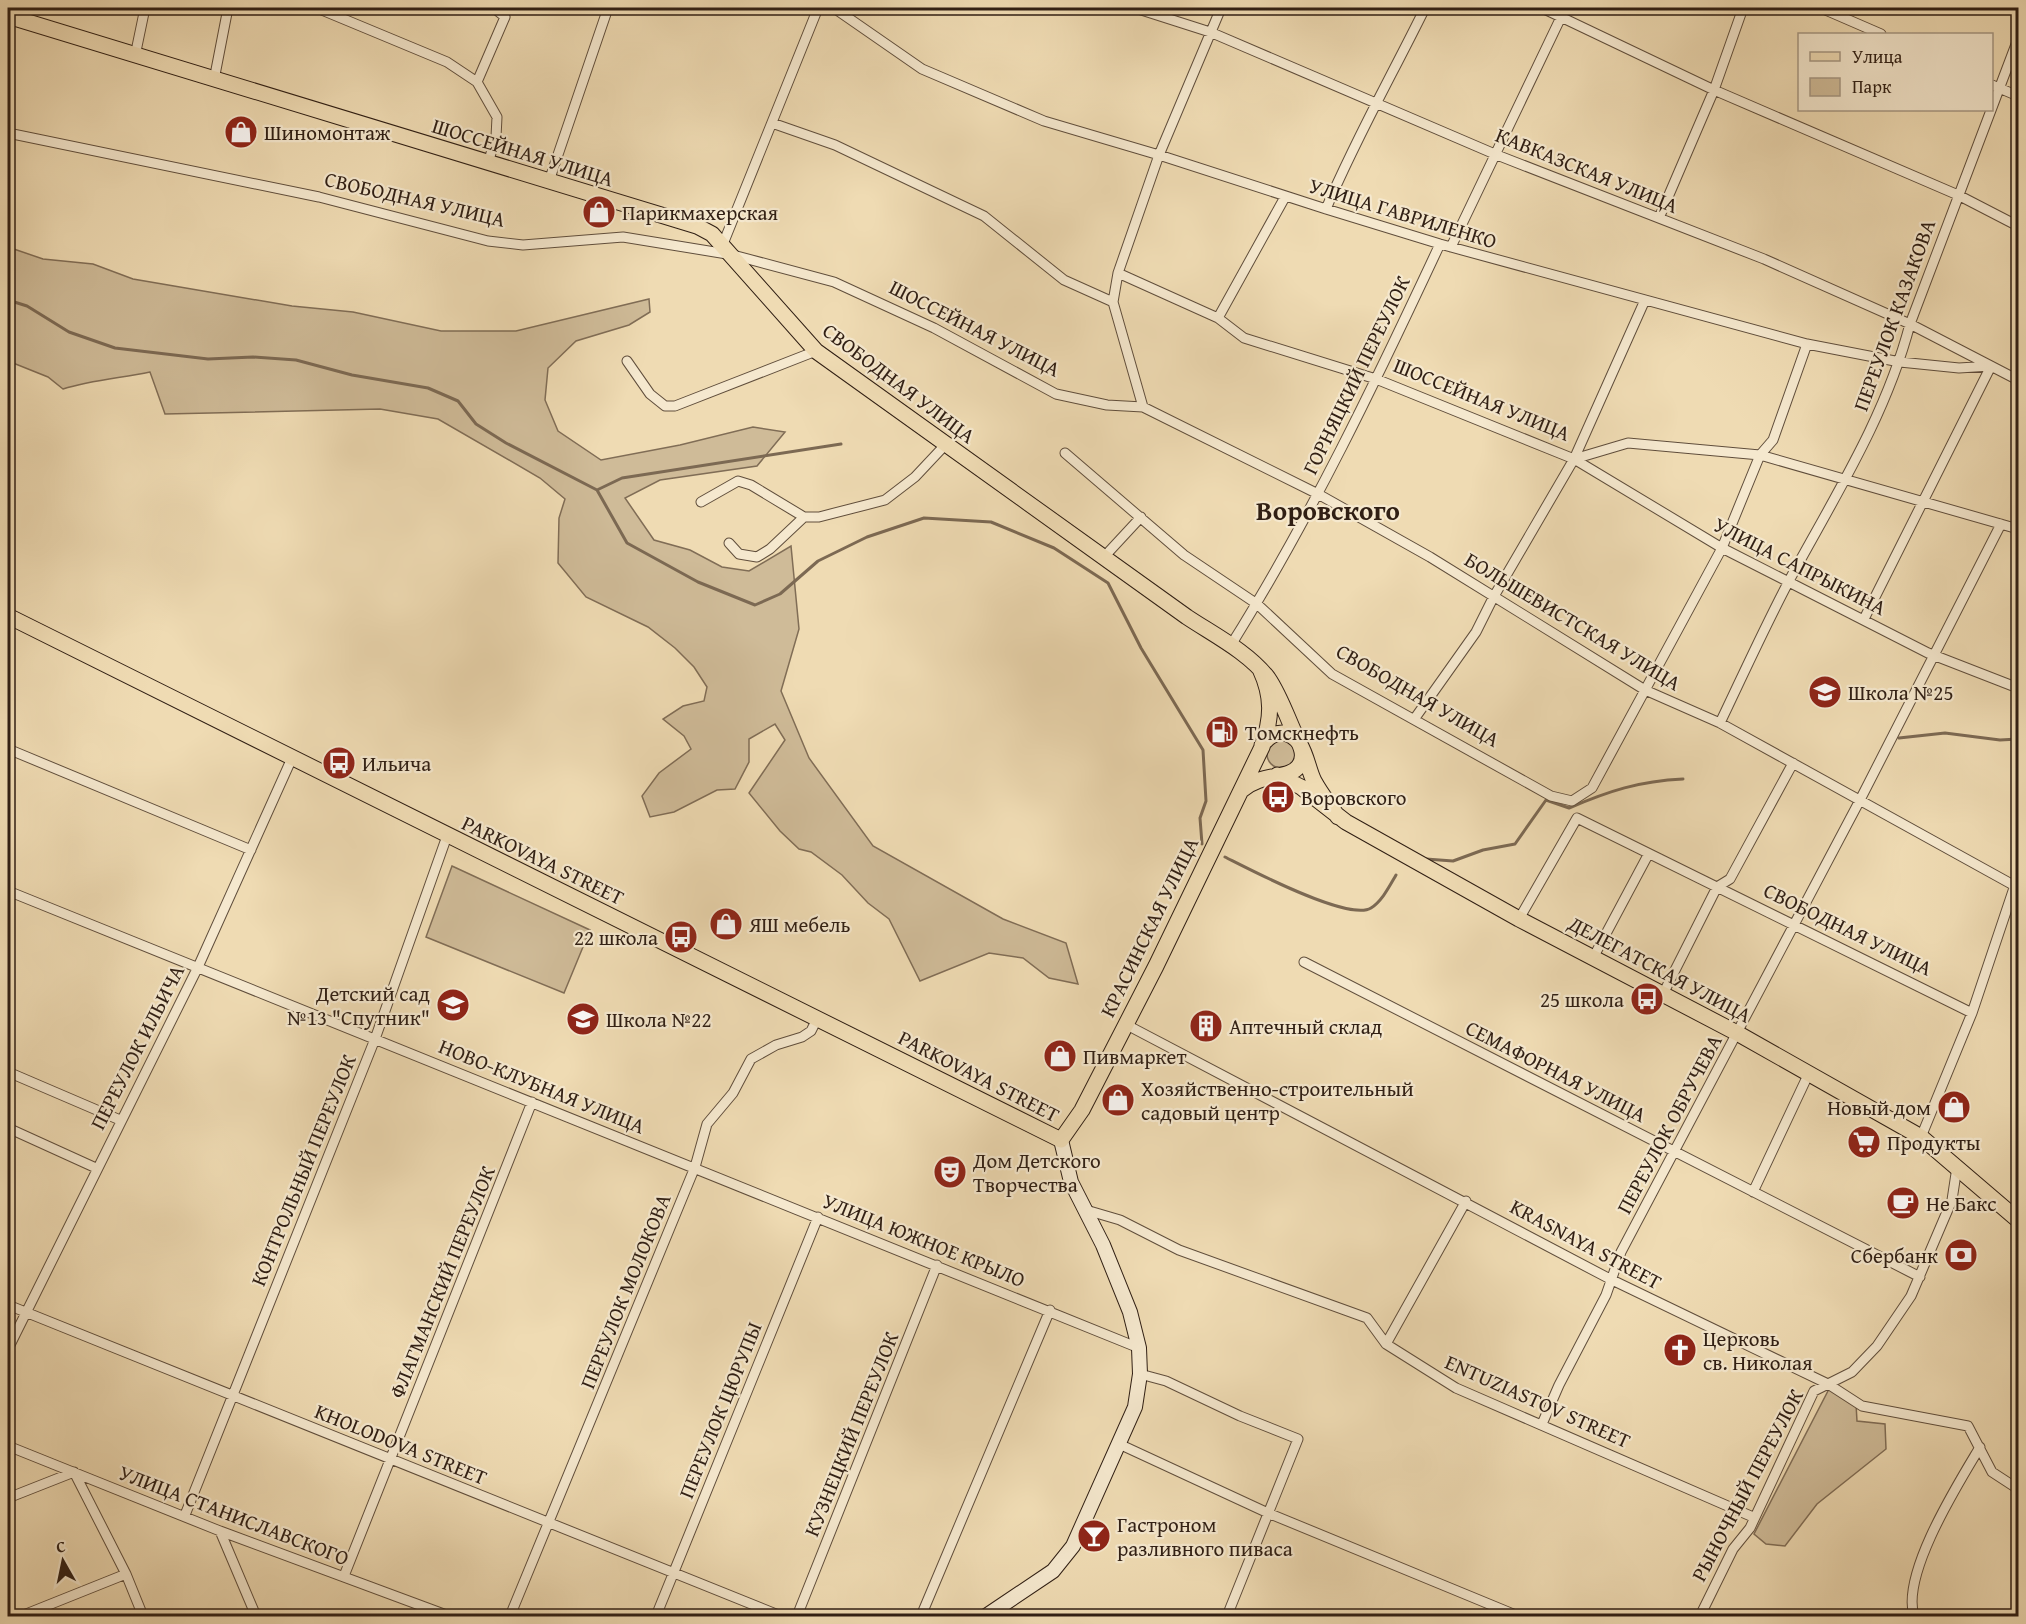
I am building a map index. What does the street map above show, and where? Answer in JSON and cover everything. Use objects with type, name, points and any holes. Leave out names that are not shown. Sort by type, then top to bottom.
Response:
[{"type":"main road","name":"ШОССЕЙНАЯ УЛИЦА","points":[[8,16],[697,226],[728,249]]},
{"type":"main road","name":"СВОБОДНАЯ УЛИЦА","points":[[728,249],[816,351],[1103,558],[1231,645],[1260,669]]},
{"type":"main road","name":"PARKOVAYA STREET","points":[[8,616],[1061,1140]]},
{"type":"main road","name":"КРАСИНСКАЯ УЛИЦА","points":[[1061,1140],[1082,1110],[1262,747],[1269,727],[1271,706],[1266,682],[1260,669]]},
{"type":"main road","name":"ДЕЛЕГАТСКАЯ УЛИЦА","points":[[1260,669],[1280,701],[1302,748],[1313,780],[1338,817]]},
{"type":"main road","points":[[1238,794],[1255,780],[1290,774],[1298,767],[1302,757],[1302,748],[1293,737],[1284,733],[1273,735],[1262,747],[1262,763],[1269,772],[1279,775]]},
{"type":"main road","name":"ДЕЛЕГАТСКАЯ УЛИЦА","points":[[1279,775],[1301,787],[1338,817],[1519,919],[1737,1033],[1921,1137],[2019,1220]]},
{"type":"main road","points":[[986,1617],[1042,1580],[1065,1558],[1073,1546],[1136,1407],[1140,1374],[1139,1348],[1130,1312],[1086,1210],[1071,1182],[1063,1159],[1061,1140]]},
{"type":"street","points":[[135,56],[145,8]]},
{"type":"street","points":[[214,80],[228,8]]},
{"type":"street","points":[[317,8],[447,62],[477,82],[497,117],[496,137],[488,163]]},
{"type":"street","points":[[477,82],[505,17],[494,8]]},
{"type":"street","points":[[549,181],[608,8]]},
{"type":"street","points":[[728,249],[772,123],[818,8]]},
{"type":"street","name":"УЛИЦА ГАВРИЛЕНКО","points":[[834,8],[860,23],[922,69],[1044,122],[1159,155],[1285,197],[1440,244],[1807,344],[1900,362],[1959,368],[1991,366]]},
{"type":"street","name":"КАВКАЗСКАЯ УЛИЦА","points":[[1135,8],[1210,32],[1379,102],[1497,155],[1764,259],[1910,324],[2019,380]]},
{"type":"street","points":[[1143,407],[1113,302],[1118,273],[1159,155],[1221,8]]},
{"type":"street","points":[[1326,209],[1349,156],[1379,102],[1425,8]]},
{"type":"street","points":[[1542,8],[1562,15],[1714,90],[1958,195],[2019,226]]},
{"type":"street","points":[[1659,218],[1714,90],[1743,8]]},
{"type":"street","points":[[1821,8],[1879,33]]},
{"type":"street","points":[[1451,247],[1562,15]]},
{"type":"street","name":"ПЕРЕУЛОК КАЗАКОВА","points":[[1996,86],[2019,39]]},
{"type":"street","points":[[1996,86],[2019,96]]},
{"type":"street","name":"ПЕРЕУЛОК КАЗАКОВА","points":[[1720,723],[1789,581],[1847,478],[1900,362],[1910,324],[1987,111]]},
{"type":"street","points":[[772,123],[844,149],[984,216],[1064,280],[1113,302]]},
{"type":"street","name":"СВОБОДНАЯ УЛИЦА","points":[[8,133],[319,198],[488,241],[523,245],[623,237],[728,249]]},
{"type":"street","points":[[1218,318],[1285,197]]},
{"type":"street","name":"ГОРНЯЦКИЙ ПЕРЕУЛОК","points":[[1231,645],[1257,604],[1318,494],[1440,244]]},
{"type":"street","name":"ШОССЕЙНАЯ УЛИЦА","points":[[728,249],[834,282],[934,328],[1056,394],[1107,405],[1143,407]]},
{"type":"street","name":"ШОССЕЙНАЯ УЛИЦА","points":[[1118,273],[1218,318],[1244,338],[1376,379],[1574,459],[1628,442],[1760,455],[2019,529]]},
{"type":"street","points":[[1415,718],[1476,632],[1493,598],[1574,459],[1645,300]]},
{"type":"street","points":[[1645,690],[1722,548],[1760,455],[1773,440],[1807,344]]},
{"type":"street","points":[[627,361],[650,394],[665,406],[675,406],[816,351]]},
{"type":"street","points":[[1864,619],[1991,366]]},
{"type":"street","name":"БОЛЬШЕВИСТСКАЯ УЛИЦА","points":[[1143,407],[1318,494],[1430,556],[1493,598],[1645,690],[1720,723],[2015,886]]},
{"type":"street","points":[[701,502],[738,481],[752,485],[804,517],[819,517],[885,500],[915,477],[946,444]]},
{"type":"street","name":"СВОБОДНАЯ УЛИЦА","points":[[1065,453],[1184,555],[1257,604],[1332,674],[1415,718],[1551,796],[1572,801],[1592,788],[1645,690]]},
{"type":"street","name":"УЛИЦА САПРЫКИНА","points":[[1574,459],[1722,548],[1935,655],[2019,688]]},
{"type":"street","points":[[729,543],[739,554],[757,557],[770,549],[804,517]]},
{"type":"street","points":[[1103,558],[1141,517]]},
{"type":"street","name":"ПЕРЕУЛОК ОБРУЧЕВА","points":[[1542,1424],[1559,1385],[1606,1295],[1610,1279],[1622,1252],[1860,800],[2001,524]]},
{"type":"street","points":[[8,749],[251,850]]},
{"type":"street","name":"ПЕРЕУЛОК ИЛЬИЧА","points":[[8,1349],[96,1168],[198,968],[292,758]]},
{"type":"street","points":[[1663,994],[1717,887],[1730,879],[1793,763]]},
{"type":"street","name":"СВОБОДНАЯ УЛИЦА","points":[[1519,919],[1577,818],[1972,1013]]},
{"type":"street","name":"КОНТРОЛЬНЫЙ ПЕРЕУЛОК","points":[[185,1515],[375,1039],[447,836]]},
{"type":"street","points":[[1593,958],[1648,855]]},
{"type":"street","points":[[1921,1137],[1972,1013],[2019,876]]},
{"type":"street","name":"НОВО-КЛУБНАЯ УЛИЦА","points":[[8,891],[695,1167]]},
{"type":"street","name":"СЕМАФОРНАЯ УЛИЦА","points":[[1304,962],[1920,1277]]},
{"type":"street","name":"ПЕРЕУЛОК МОЛОКОВА","points":[[510,1617],[695,1167],[706,1124],[733,1092],[752,1059],[776,1045],[802,1037],[818,1020]]},
{"type":"street","name":"KRASNAYA STREET","points":[[1125,1024],[1466,1201],[1610,1279],[1828,1384],[1862,1406],[1968,1426],[1992,1472],[2019,1489]]},
{"type":"street","points":[[8,1071],[120,1120]]},
{"type":"street","points":[[1753,1192],[1809,1073]]},
{"type":"street","name":"ФЛАГМАНСКИЙ ПЕРЕУЛОК","points":[[344,1576],[532,1102]]},
{"type":"street","points":[[8,1128],[96,1168]]},
{"type":"street","name":"УЛИЦА ЮЖНОЕ КРЫЛО","points":[[695,1167],[1139,1348]]},
{"type":"street","name":"РЫНОЧНЫЙ ПЕРЕУЛОК","points":[[1700,1617],[1733,1549],[1750,1528],[1753,1517],[1814,1391],[1852,1372],[1877,1346],[1920,1277],[1952,1200],[1957,1167]]},
{"type":"street","points":[[1386,1344],[1466,1201]]},
{"type":"street","name":"ENTUZIASTOV STREET","points":[[1086,1210],[1120,1220],[1179,1250],[1366,1318],[1386,1344],[1456,1388],[1753,1517]]},
{"type":"street","name":"ПЕРЕУЛОК ЦЮРУПЫ","points":[[656,1617],[818,1217]]},
{"type":"street","name":"КУЗНЕЦКИЙ ПЕРЕУЛОК","points":[[798,1617],[937,1265]]},
{"type":"street","name":"KHOLODOVA STREET","points":[[8,1305],[782,1617]]},
{"type":"street","points":[[921,1617],[1050,1310]]},
{"type":"street","points":[[1140,1374],[1166,1381],[1240,1416],[1298,1439],[1227,1617]]},
{"type":"street","points":[[1119,1444],[1268,1513],[1518,1617]]},
{"type":"street","name":"УЛИЦА СТАНИСЛАВСКОГО","points":[[8,1446],[185,1515],[220,1531],[449,1617]]},
{"type":"street","points":[[1914,1617],[1911,1608],[1923,1554],[1947,1504],[1980,1447]]},
{"type":"street","points":[[8,1498],[74,1472],[126,1574],[143,1617]]},
{"type":"street","points":[[220,1531],[256,1617]]},
{"type":"street","points":[[21,1617],[126,1574]]},
{"type":"green space","points":[[8,247],[43,259],[93,264],[133,279],[292,306],[353,312],[441,331],[516,331],[649,299],[650,312],[629,325],[576,341],[548,368],[545,400],[558,431],[601,460],[680,445],[753,427],[785,432],[757,466],[660,480],[625,498],[654,540],[690,550],[722,567],[749,571],[791,546],[799,629],[781,691],[809,758],[873,846],[1003,919],[1066,943],[1078,984],[1049,978],[1023,958],[989,953],[920,981],[889,919],[868,903],[842,875],[811,852],[799,849],[780,831],[749,793],[785,740],[775,724],[749,739],[749,762],[735,789],[717,790],[674,812],[650,817],[642,796],[659,773],[691,749],[684,736],[663,719],[683,706],[704,701],[707,687],[694,667],[675,648],[648,627],[586,597],[558,563],[559,518],[565,499],[540,478],[438,419],[380,409],[165,414],[150,372],[63,389],[48,377],[8,361]]},
{"type":"green space","points":[[1281,740],[1291,744],[1295,754],[1291,764],[1281,768],[1271,764],[1267,754],[1271,744]]},
{"type":"green space","points":[[452,866],[590,930],[564,993],[426,937]]},
{"type":"green space","points":[[1829,1389],[1856,1404],[1857,1421],[1885,1424],[1886,1449],[1817,1504],[1785,1546],[1766,1544],[1754,1534]]},
{"type":"waterway","points":[[8,300],[27,306],[69,332],[115,348],[208,359],[253,357],[296,360],[352,375],[428,388],[458,401],[476,424],[506,443],[597,490],[622,478],[841,444]]},
{"type":"waterway","points":[[597,490],[627,543],[698,582],[755,605],[780,594],[818,561],[867,537],[924,518],[991,522],[1054,548],[1108,583],[1141,648],[1203,750],[1206,801],[1200,818],[1202,844]]},
{"type":"waterway","points":[[1899,738],[1945,733],[2000,740],[2018,739]]},
{"type":"waterway","points":[[1426,859],[1453,861],[1483,850],[1515,844],[1546,800],[1569,808],[1624,788],[1683,779]]},
{"type":"waterway","points":[[1225,857],[1321,901],[1342,908],[1359,910],[1371,908],[1379,902],[1396,875]]},
{"type":"place","name":"Шиномонтаж","points":[[241,132]]},
{"type":"place","name":"Парикмахерская","points":[[599,212]]},
{"type":"place","name":"Школа №25","points":[[1825,692]]},
{"type":"place","name":"Томскнефть","points":[[1222,732]]},
{"type":"place","name":"Ильича","points":[[339,763]]},
{"type":"place","name":"Воровского","points":[[1278,797]]},
{"type":"place","name":"ЯШ мебель","points":[[726,924]]},
{"type":"place","name":"22 школа","points":[[681,937]]},
{"type":"place","name":"25 школа","points":[[1647,999]]},
{"type":"place","name":"Детский сад №13 \"Спутник\"","points":[[453,1005]]},
{"type":"place","name":"Школа №22","points":[[583,1019]]},
{"type":"place","name":"Аптечный склад","points":[[1206,1026]]},
{"type":"place","name":"Пивмаркет","points":[[1060,1056]]},
{"type":"place","name":"Хозяйственно-строительный садовый центр","points":[[1118,1100]]},
{"type":"place","name":"Новый дом","points":[[1954,1107]]},
{"type":"place","name":"Продукты","points":[[1864,1142]]},
{"type":"place","name":"Дом Детского Творчества","points":[[950,1172]]},
{"type":"place","name":"Не Бакс","points":[[1903,1203]]},
{"type":"place","name":"Сбербанк","points":[[1961,1255]]},
{"type":"place","name":"Церковь св. Николая","points":[[1680,1350]]},
{"type":"place","name":"Гастроном разливного пиваса","points":[[1094,1536]]},
{"type":"district","name":"Воровского","points":[[1328,510]]}]
